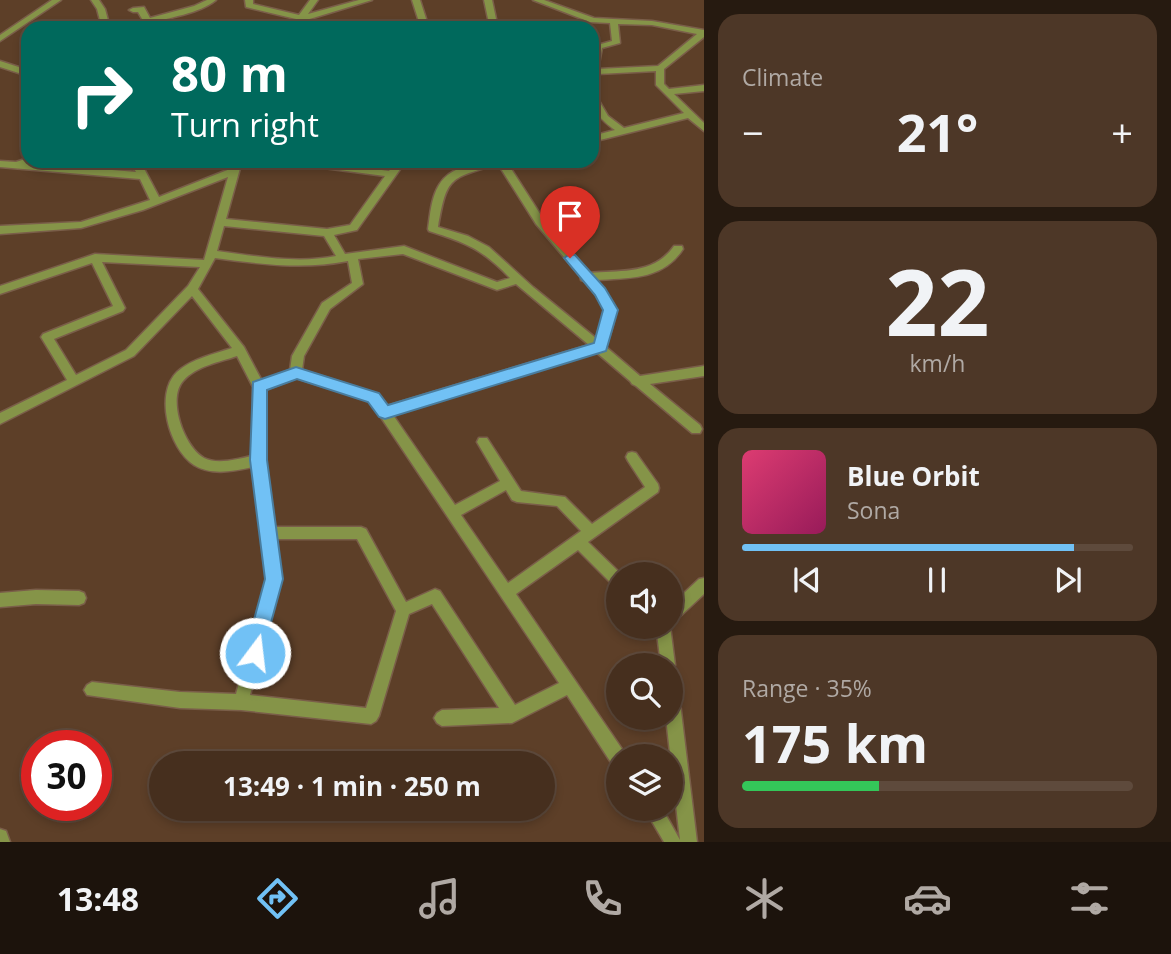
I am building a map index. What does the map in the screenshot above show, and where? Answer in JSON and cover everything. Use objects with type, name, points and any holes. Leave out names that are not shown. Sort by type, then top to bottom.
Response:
[{"type":"street","points":[[26,21],[57,0]]},
{"type":"street","points":[[95,0],[104,21]]},
{"type":"street","points":[[150,21],[162,14],[201,8],[212,0]]},
{"type":"street","points":[[249,0],[249,5],[301,18],[368,0]]},
{"type":"street","points":[[299,21],[314,0]]},
{"type":"street","points":[[416,0],[423,21]]},
{"type":"street","points":[[488,0],[493,21]]},
{"type":"street","points":[[537,0],[593,20],[652,23],[704,33]]},
{"type":"street","points":[[133,10],[141,9],[147,21]]},
{"type":"street","points":[[599,46],[616,43],[614,21]]},
{"type":"street","points":[[0,39],[21,25]]},
{"type":"street","points":[[599,74],[660,68],[704,33]]},
{"type":"street","points":[[0,64],[21,71]]},
{"type":"street","points":[[660,68],[660,85],[704,128]]},
{"type":"street","points":[[666,92],[704,88]]},
{"type":"street","points":[[599,109],[604,118],[623,132]]},
{"type":"street","points":[[599,137],[690,115]]},
{"type":"street","points":[[0,164],[21,166]]},
{"type":"street","points":[[17,166],[21,164]]},
{"type":"street","points":[[42,168],[141,176]]},
{"type":"street","points":[[138,168],[156,201]]},
{"type":"street","points":[[0,230],[56,229],[82,225],[156,201],[231,168]]},
{"type":"street","points":[[0,419],[130,353],[192,289],[209,259],[235,168]]},
{"type":"street","points":[[345,168],[390,174]]},
{"type":"street","points":[[220,222],[327,233],[353,228],[395,168]]},
{"type":"street","points":[[475,168],[444,181],[439,189],[433,229],[463,237],[491,253],[516,280],[601,346],[636,381],[696,429]]},
{"type":"street","points":[[503,168],[540,222],[607,300],[611,310],[601,346]]},
{"type":"street","points":[[296,373],[298,356],[326,306],[358,284],[347,257],[327,233]]},
{"type":"street","points":[[585,277],[657,268],[673,259],[678,249]]},
{"type":"street","points":[[0,290],[96,258],[325,262],[404,250],[497,286],[516,280]]},
{"type":"street","points":[[74,381],[47,337],[120,308],[96,258]]},
{"type":"street","points":[[192,289],[240,350],[259,387],[258,460],[274,579],[242,702]]},
{"type":"street","points":[[385,412],[601,346]]},
{"type":"street","points":[[240,350],[180,376],[169,396],[170,412],[187,449],[196,461],[223,467],[258,460]]},
{"type":"street","points":[[636,381],[704,371]]},
{"type":"street","points":[[259,387],[296,373],[374,397],[608,744]]},
{"type":"street","points":[[483,442],[517,496],[559,501],[591,532]]},
{"type":"street","points":[[506,593],[653,488],[632,457]]},
{"type":"street","points":[[453,513],[510,482]]},
{"type":"street","points":[[92,690],[371,716],[403,610],[361,533],[269,533]]},
{"type":"street","points":[[578,541],[606,568]]},
{"type":"street","points":[[683,603],[704,584]]},
{"type":"street","points":[[403,610],[435,596],[512,715]]},
{"type":"street","points":[[0,600],[79,598]]},
{"type":"street","points":[[442,718],[512,715],[569,687]]},
{"type":"street","points":[[676,730],[690,842]]},
{"type":"street","points":[[660,821],[673,842]]},
{"type":"route","points":[[255,653],[274,579],[258,460],[259,387],[296,373],[374,397],[385,412],[601,346],[611,310],[607,300],[570,258]]}]
